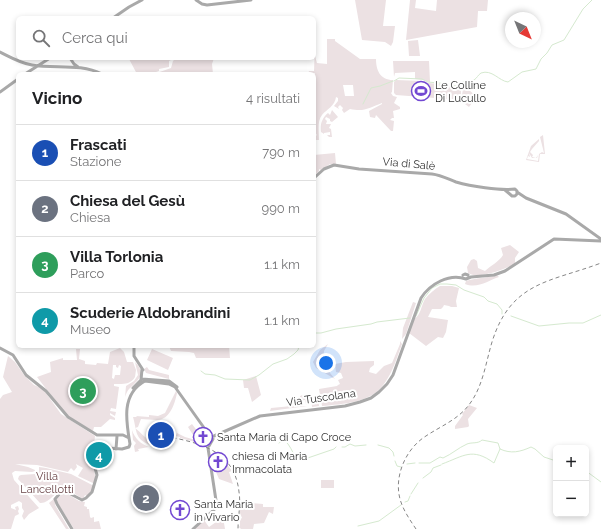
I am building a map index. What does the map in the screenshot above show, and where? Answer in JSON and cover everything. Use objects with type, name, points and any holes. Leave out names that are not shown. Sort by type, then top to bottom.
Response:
[{"type":"main road","points":[[116,16],[128,7],[142,0]]},
{"type":"main road","points":[[196,0],[207,5],[251,0]]},
{"type":"main road","points":[[0,52],[16,60]]},
{"type":"main road","points":[[16,60],[37,65],[42,64],[47,60]]},
{"type":"main road","points":[[69,67],[72,62],[79,67]]},
{"type":"main road","points":[[42,64],[46,66],[79,67],[97,72]]},
{"type":"main road","points":[[28,72],[37,65]]},
{"type":"main road","points":[[0,92],[16,80]]},
{"type":"main road","name":"Via di Salè","points":[[316,176],[323,170],[335,165],[357,169],[432,174],[444,176],[462,183],[512,190]]},
{"type":"main road","points":[[505,190],[511,195],[516,196],[517,192]]},
{"type":"main road","points":[[511,195],[510,192],[512,190],[516,190],[526,197],[566,214],[600,240]]},
{"type":"main road","name":"Via Tuscolana","points":[[212,437],[260,416],[349,405],[371,398],[384,388],[392,377],[418,303],[424,293],[431,286],[440,280],[493,275],[505,271],[554,239],[600,240]]},
{"type":"main road","points":[[0,348],[13,355],[26,375],[46,390],[67,416],[97,435],[124,435],[129,438]]},
{"type":"main road","points":[[72,529],[56,501],[56,498],[65,490],[81,500],[88,498],[92,492],[97,476],[94,465],[88,453],[89,450],[97,446],[128,448],[130,445],[126,414],[128,399],[143,380],[142,369],[135,358],[134,348]]},
{"type":"main road","points":[[124,435],[126,431],[126,399],[143,380],[169,381],[176,386],[212,437],[208,447],[217,507],[193,529]]},
{"type":"main road","points":[[97,435],[97,446]]},
{"type":"main road","points":[[116,448],[117,436]]},
{"type":"green space","points":[[355,0],[386,0],[383,26],[395,26],[391,46],[385,42],[362,40]]},
{"type":"green space","points":[[410,0],[416,0],[415,8],[436,11],[437,0],[488,0],[487,11],[478,11],[477,27],[406,40]]},
{"type":"green space","points":[[327,39],[335,39],[335,41],[360,59],[376,59],[380,74],[389,80],[393,80],[391,93],[393,96],[397,97],[394,103],[400,107],[400,109],[393,111],[394,118],[390,120],[394,121],[393,131],[391,131],[376,115],[375,118],[370,117],[369,111],[382,103],[363,110],[350,109],[344,113],[342,110],[343,108],[340,105],[338,107],[339,109],[334,106],[338,101],[338,98],[336,97],[332,105],[320,117],[319,140],[316,140],[316,72],[309,72],[314,71],[314,60],[316,60],[317,63],[327,64]],"holes":[[[343,85],[353,85],[354,96],[345,96]]]},
{"type":"green space","points":[[418,40],[420,56],[409,56],[408,41]]},
{"type":"green space","points":[[130,60],[171,60],[169,61],[169,67],[159,69],[159,71],[136,72]]},
{"type":"green space","points":[[213,60],[213,72],[160,72],[171,68],[173,61]]},
{"type":"green space","points":[[393,61],[429,61],[430,82],[415,79],[415,72],[395,73],[394,77]]},
{"type":"green space","name":"Le Colline Di Lucullo","points":[[396,80],[422,81],[448,85],[455,88],[461,85],[461,100],[396,95],[394,93],[394,82]]},
{"type":"green space","points":[[468,82],[469,90],[477,97],[469,107],[461,101],[463,89],[462,84]]},
{"type":"green space","points":[[332,110],[338,117],[332,122],[326,117],[325,119],[327,121],[326,124],[331,124],[329,128],[331,129],[332,137],[329,137],[327,135],[330,135],[330,132],[324,134],[321,132],[321,126],[324,117],[328,113],[330,115]]},
{"type":"green space","points":[[543,135],[545,154],[540,154],[539,162],[526,160],[531,146],[539,139],[530,152],[533,155],[532,157],[536,158],[532,158],[529,153],[530,157],[528,156],[527,159],[538,161],[539,154],[542,152],[544,153],[540,137]]},
{"type":"green space","points":[[335,153],[336,164],[330,164],[321,170],[319,169],[316,174],[316,155]]},
{"type":"green space","points":[[510,245],[519,252],[515,258],[515,264],[485,275],[473,275],[468,273],[467,267],[471,260],[474,259],[477,261],[478,268],[485,271],[497,262],[503,255],[501,248]]},
{"type":"green space","points":[[497,275],[499,277],[483,284],[465,284],[466,281]]},
{"type":"green space","points":[[440,286],[452,286],[459,288],[456,301],[457,307],[444,305],[441,309],[432,309],[428,317],[448,320],[446,332],[443,338],[438,337],[426,346],[409,333],[414,319],[420,313],[425,299]]},
{"type":"green space","points":[[413,302],[416,303],[406,334],[402,339],[403,328]]},
{"type":"green space","points":[[400,341],[402,344],[387,379],[384,384],[372,395],[356,401],[322,406],[319,389],[337,386],[340,384],[338,380],[343,378],[341,373],[336,372],[335,364],[374,361],[374,365],[370,368],[369,372],[376,374],[384,366],[392,363]]},
{"type":"green space","points":[[328,344],[324,351],[323,360],[335,379],[316,368],[313,362],[320,350]]},
{"type":"green space","points":[[120,348],[124,352],[127,362],[133,362],[136,370],[133,380],[126,384],[114,384],[114,386],[119,387],[116,409],[111,408],[110,411],[116,412],[115,416],[110,413],[115,420],[110,419],[101,427],[94,427],[93,431],[67,416],[37,377],[51,372],[50,362],[63,358],[63,360],[77,360],[76,349],[80,349],[79,359],[85,361],[85,364],[108,364],[110,352]],"holes":[[[113,365],[116,365],[118,368],[119,365],[121,366],[120,375],[115,375],[114,379],[112,378]]]},
{"type":"green space","points":[[170,348],[229,348],[230,358],[196,358],[194,353],[171,351]]},
{"type":"green space","points":[[152,349],[173,358],[168,370],[147,360]]},
{"type":"green space","points":[[8,356],[15,362],[24,375],[34,385],[43,389],[61,414],[95,436],[94,445],[88,450],[86,455],[94,469],[95,484],[78,476],[83,468],[76,464],[77,467],[74,471],[71,468],[68,472],[37,465],[15,464],[35,470],[32,472],[15,471],[12,473],[14,480],[39,508],[29,514],[24,520],[22,516],[24,511],[22,508],[22,503],[19,501],[11,505],[11,508],[16,510],[15,507],[18,506],[19,514],[15,516],[11,529],[0,529],[0,399],[3,395],[12,392],[3,377]]},
{"type":"green space","points":[[135,362],[139,366],[141,373],[140,377],[128,390],[125,397],[126,386],[134,381],[138,375]]},
{"type":"green space","points":[[147,367],[149,370],[169,375],[169,379],[146,373],[144,369]]},
{"type":"green space","points":[[256,376],[261,395],[252,402],[248,388],[244,388],[243,380]]},
{"type":"green space","points":[[176,391],[175,401],[169,414],[162,419],[157,420],[141,419],[138,427],[135,428],[133,417],[149,417],[149,415],[158,416],[165,413]]},
{"type":"green space","points":[[305,394],[309,397],[308,405],[306,404],[305,400],[300,401],[300,396]]},
{"type":"green space","points":[[311,397],[318,397],[319,406],[312,407]]},
{"type":"green space","points":[[292,404],[293,406],[307,406],[270,411],[271,408],[292,406]]},
{"type":"green space","points":[[469,405],[477,408],[468,419],[469,426],[455,429],[455,426],[463,415],[462,414]]},
{"type":"green space","points":[[192,424],[198,432],[194,435],[198,436],[197,439],[192,438],[193,435],[188,427]]},
{"type":"green space","points":[[136,428],[154,444],[150,445],[141,440],[137,434]]},
{"type":"green space","points":[[132,430],[139,441],[149,447],[138,449],[139,451],[135,452],[134,446],[136,443],[133,440]]},
{"type":"green space","points":[[177,433],[199,441],[199,443],[180,438],[176,436]]},
{"type":"green space","points":[[223,459],[232,471],[229,472],[233,484],[219,479],[216,472],[226,469]]},
{"type":"green space","name":"Villa Lancellotti","points":[[39,467],[71,474],[94,486],[92,492],[87,496],[85,495],[83,499],[64,487],[43,503],[40,503],[18,479],[21,475],[35,474],[39,471]]},
{"type":"green space","points":[[321,480],[334,480],[334,488],[321,488]]},
{"type":"green space","points":[[64,492],[79,501],[85,502],[84,506],[89,509],[90,517],[94,517],[94,522],[99,521],[101,529],[74,529],[57,502],[57,499]]},
{"type":"green space","points":[[56,497],[55,505],[69,529],[66,529],[49,503]]},
{"type":"green space","points":[[250,503],[263,504],[263,507],[274,507],[273,514],[269,512],[264,523],[254,524],[253,529],[241,529],[239,527],[240,519],[242,518],[240,507],[247,507],[249,509]]},
{"type":"green space","points":[[223,517],[225,529],[194,529],[204,520],[209,527]]},
{"type":"waterway","points":[[461,83],[474,80],[481,73],[485,72],[508,82],[522,72],[536,69],[541,59],[552,45],[564,40],[583,9],[592,0]]},
{"type":"waterway","points":[[394,81],[399,78],[422,79],[428,82],[454,86],[461,84]]},
{"type":"waterway","points":[[363,104],[371,88],[393,81]]},
{"type":"waterway","points":[[416,316],[424,298],[432,288],[440,284],[456,285],[464,290],[484,297],[488,301],[497,304],[502,310],[502,314]]},
{"type":"waterway","points":[[511,316],[539,326],[583,323],[601,315]]},
{"type":"waterway","points":[[316,333],[377,322],[410,318]]},
{"type":"waterway","points":[[201,371],[205,374],[215,375],[225,379],[250,380],[273,364],[287,359],[294,354],[298,348]]},
{"type":"waterway","points":[[279,443],[283,440],[288,443],[299,461],[336,447]]},
{"type":"waterway","points":[[419,463],[430,463],[440,457],[443,458],[467,444],[482,440],[498,443],[500,449],[508,452],[519,451],[531,447],[544,457],[553,460]]},
{"type":"waterway","points":[[342,447],[350,444],[355,446],[366,445]]},
{"type":"waterway","points":[[378,445],[389,448],[393,452],[394,456]]},
{"type":"waterway","points":[[442,464],[468,454],[480,455],[494,463],[500,449]]},
{"type":"waterway","points":[[395,461],[397,466],[401,467]]},
{"type":"waterway","points":[[407,464],[415,463]]},
{"type":"waterway","points":[[423,478],[431,472],[433,468],[441,465]]},
{"type":"waterway","points":[[589,473],[601,482]]},
{"type":"waterway","points":[[411,494],[418,483]]},
{"type":"waterway","points":[[405,502],[408,501],[410,496]]},
{"type":"waterway","points":[[358,526],[379,521],[401,505]]},
{"type":"railway","points":[[416,529],[405,511],[400,499],[399,482],[402,465],[406,457],[417,443],[461,414],[471,402],[481,381],[492,342],[500,322],[510,307],[522,295],[535,287],[550,280],[601,263]]},
{"type":"railway","points":[[152,433],[180,439],[208,448],[219,455],[228,464],[235,476],[240,497],[238,529]]},
{"type":"place","name":"Le Colline Di Lucullo","points":[[421,91]]},
{"type":"place","name":"Villa Torlonia","points":[[83,391]]},
{"type":"place","name":"Frascati","points":[[161,435]]},
{"type":"place","name":"Santa Maria di Capo Croce","points":[[203,437]]},
{"type":"place","name":"Scuderie Aldobrandini","points":[[99,455]]},
{"type":"place","name":"chiesa di Maria Immacolata","points":[[218,462]]},
{"type":"place","name":"Chiesa del Gesù","points":[[146,498]]},
{"type":"place","name":"Santa Maria in Vivario","points":[[180,510]]}]
